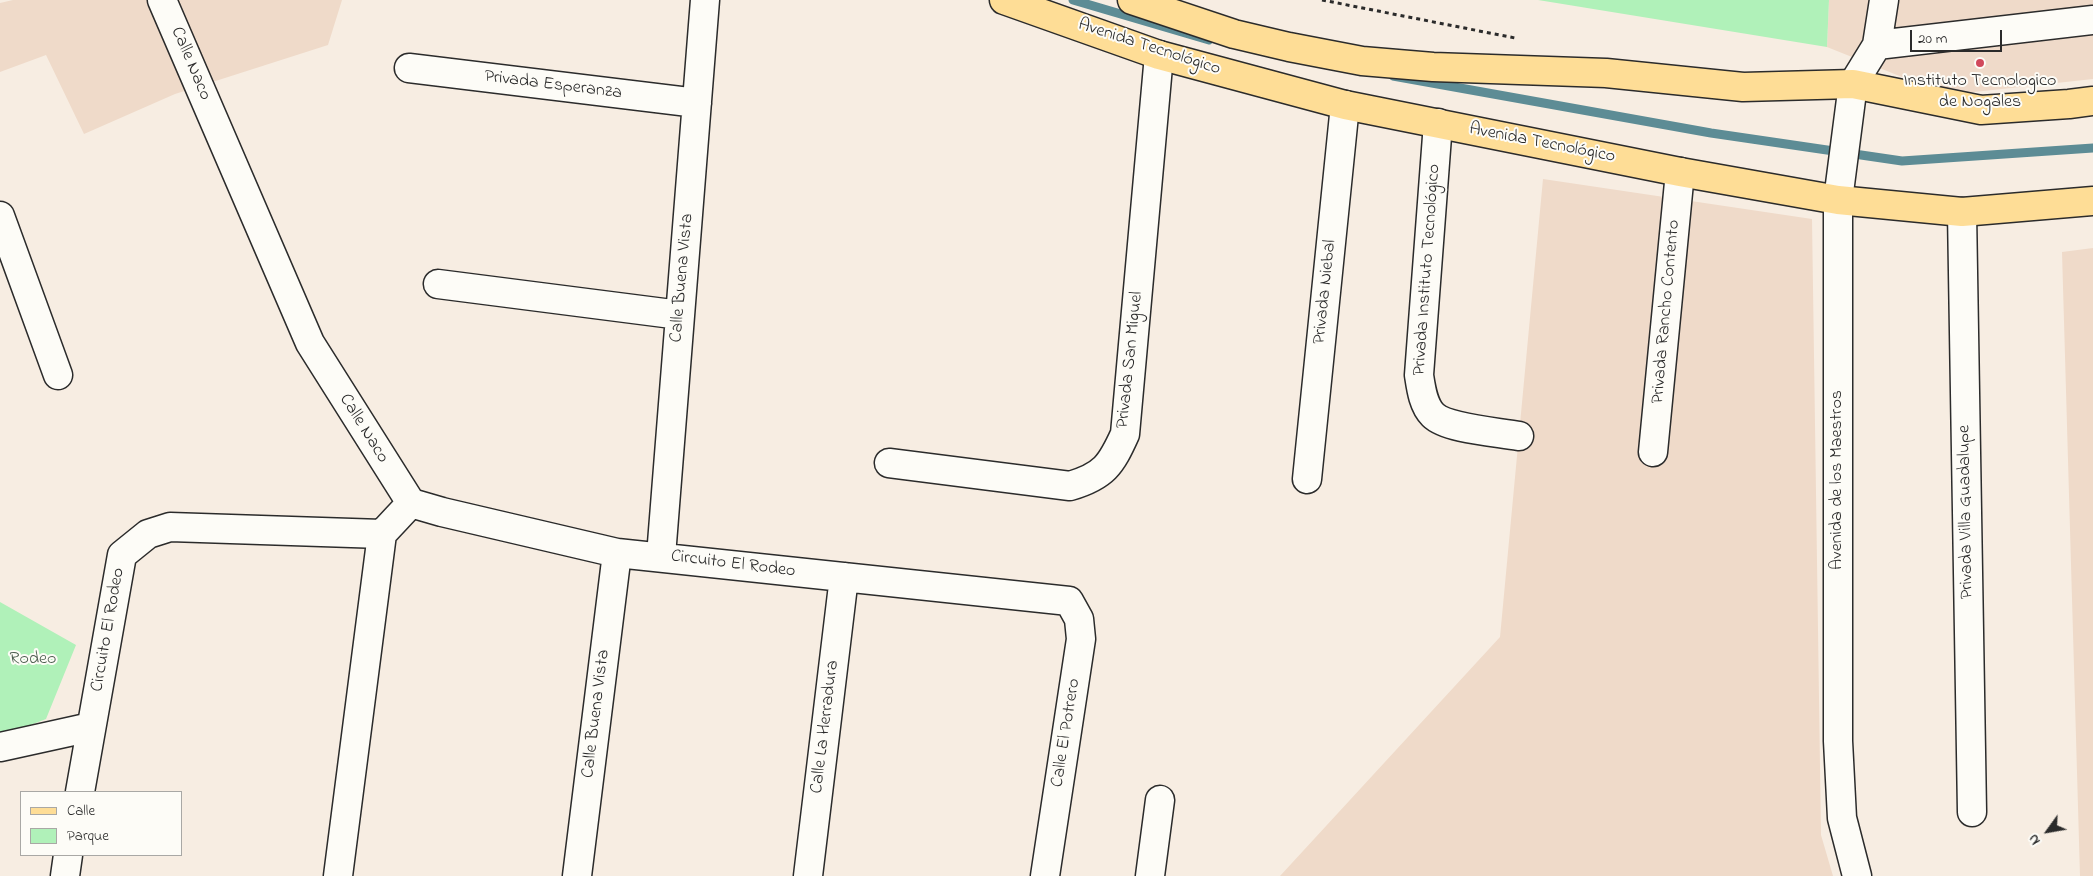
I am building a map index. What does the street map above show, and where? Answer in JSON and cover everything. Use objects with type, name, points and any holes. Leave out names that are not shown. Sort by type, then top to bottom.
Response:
[{"type":"main road","name":"Avenida Tecnológico","points":[[1004,0],[1160,55],[1345,105],[1680,172],[1962,212],[2093,201]]},
{"type":"main road","points":[[1132,0],[1234,34],[1362,61],[1433,67],[1606,72],[1743,87],[1851,95],[1982,110],[2093,101]]},
{"type":"street","name":"Calle Naco","points":[[162,0],[310,343],[411,503]]},
{"type":"street","name":"Calle Buena Vista","points":[[661,556],[705,0]]},
{"type":"street","points":[[1851,95],[1877,45],[1884,0]]},
{"type":"street","points":[[1877,45],[2093,20]]},
{"type":"street","name":"Privada San Miguel","points":[[889,463],[1070,486],[1088,480],[1105,471],[1114,458],[1125,434],[1160,55]]},
{"type":"street","name":"Privada Esperanza","points":[[409,68],[697,103]]},
{"type":"street","name":"Avenida de los Maestros","points":[[1851,95],[1839,194],[1838,740],[1842,818],[1857,876]]},
{"type":"street","name":"Privada Niebal","points":[[1307,479],[1345,105]]},
{"type":"street","name":"Privada Instituto Tecnológico","points":[[1438,123],[1419,375],[1423,396],[1433,415],[1448,424],[1519,436]]},
{"type":"street","name":"Privada Rancho Contento","points":[[1654,452],[1680,172]]},
{"type":"street","name":"Privada Villa Guadalupe","points":[[1962,212],[1972,812]]},
{"type":"street","points":[[0,216],[58,375]]},
{"type":"street","points":[[438,284],[680,315]]},
{"type":"street","points":[[338,876],[382,534],[411,503]]},
{"type":"street","name":"Circuito El Rodeo","points":[[411,503],[617,553],[661,556],[1061,599]]},
{"type":"street","name":"Circuito El Rodeo","points":[[80,791],[122,555],[148,534],[170,527],[382,534]]},
{"type":"street","name":"Calle Buena Vista","points":[[577,876],[617,553]]},
{"type":"street","name":"Calle La Herradura","points":[[808,876],[844,577]]},
{"type":"street","name":"Calle El Potrero","points":[[1045,876],[1081,638],[1079,619],[1074,607],[1069,601],[1061,599]]},
{"type":"street","points":[[0,746],[91,727]]},
{"type":"street","points":[[1150,876],[1160,800]]},
{"type":"street","points":[[64,876],[68,856]]},
{"type":"path","points":[[1322,0],[1518,39]]},
{"type":"shaded area","points":[[13,0],[342,0],[328,45],[175,94],[84,134],[46,55],[0,72],[0,3]]},
{"type":"shaded area","name":"Instituto Tecnologico de Nogales","points":[[1829,0],[2093,0],[2093,79],[1947,95],[1827,47]]},
{"type":"shaded area","points":[[1543,179],[1812,219],[1821,835],[1833,876],[1280,876],[1500,637]]},
{"type":"shaded area","points":[[2093,248],[2093,876],[2080,876],[2062,252]]},
{"type":"green space","points":[[1538,0],[1829,0],[1827,47]]},
{"type":"green space","name":"Rodeo","points":[[0,602],[76,645],[46,719],[0,737]]},
{"type":"waterway","points":[[1073,0],[1209,40]]},
{"type":"waterway","points":[[1393,76],[1711,133],[1902,161],[2093,148]]},
{"type":"place","name":"Instituto Tecnologico de Nogales","points":[[1980,63]]}]
